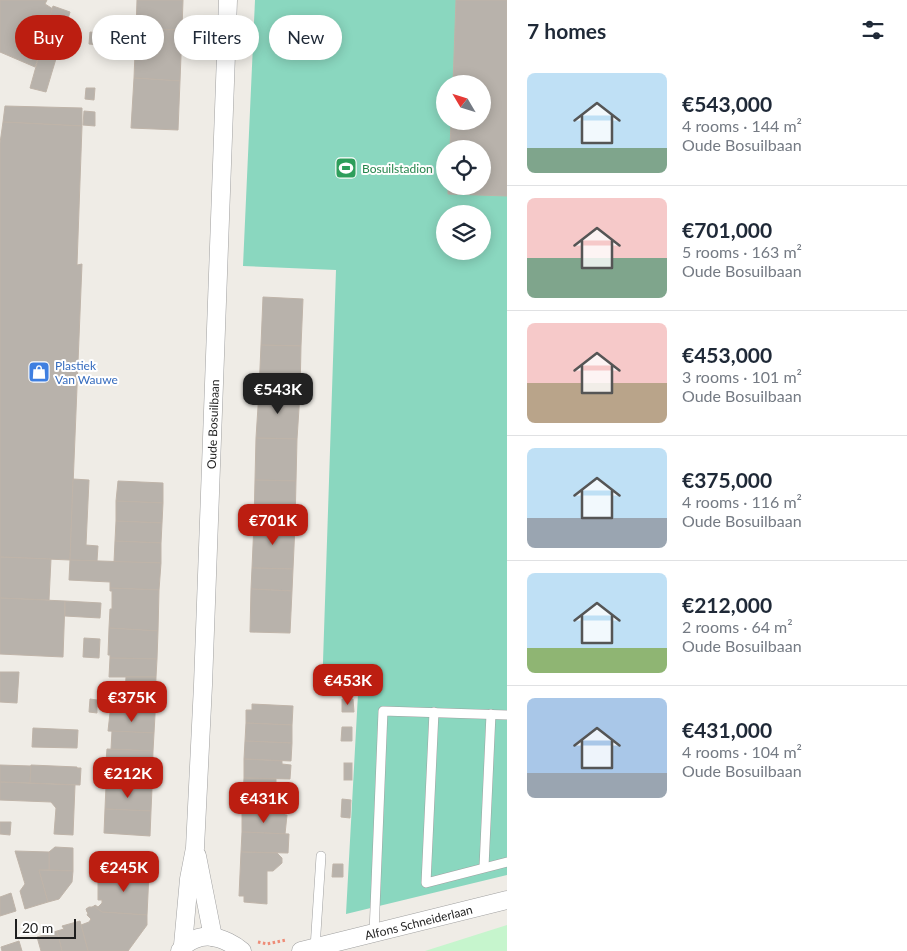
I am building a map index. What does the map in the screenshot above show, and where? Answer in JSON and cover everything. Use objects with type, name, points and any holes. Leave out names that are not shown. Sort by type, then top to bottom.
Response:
[{"type":"street","name":"Oude Bosuilbaan","points":[[182,948],[195,848],[204,665],[228,0]]},
{"type":"street","name":"Oude Bosuilbaan","points":[[195,848],[213,936]]},
{"type":"street","name":"Alfons Schneiderlaan","points":[[308,949],[507,900]]},
{"type":"street","points":[[182,948],[198,938],[213,936],[234,945],[242,951]]},
{"type":"lane","points":[[374,933],[383,711],[507,715]]},
{"type":"lane","points":[[434,712],[426,883],[507,862]]},
{"type":"lane","points":[[484,868],[491,714]]},
{"type":"lane","points":[[308,949],[321,856]]},
{"type":"green space","points":[[255,0],[507,0],[507,875],[346,914],[358,694],[322,692],[336,270],[243,266],[252,60],[259,60],[259,15],[254,15]]},
{"type":"green space","points":[[507,925],[507,951],[425,951]]},
{"type":"building","points":[[0,0],[47,0],[45,4],[53,9],[51,15],[15,15],[15,58],[0,52]]},
{"type":"building","points":[[137,0],[183,0],[182,15],[174,15],[174,30],[164,30],[164,15],[136,15]]},
{"type":"building","points":[[456,0],[507,0],[507,196],[478,195],[491,195],[491,140],[450,140],[451,130],[491,130],[491,75],[453,75]]},
{"type":"building","points":[[53,6],[70,12],[69,15],[50,15]]},
{"type":"building","points":[[164,30],[174,30],[174,60],[181,60],[180,81],[134,78],[135,60],[164,60]]},
{"type":"building","points":[[90,32],[92,32],[92,44],[89,44]]},
{"type":"building","points":[[19,60],[37,60],[35,67]]},
{"type":"building","points":[[38,60],[56,60],[46,92],[30,88]]},
{"type":"building","points":[[134,78],[180,81],[178,130],[131,128]]},
{"type":"building","points":[[86,88],[95,88],[94,100],[85,99]]},
{"type":"building","points":[[5,106],[82,108],[82,126],[3,122]]},
{"type":"building","points":[[84,111],[95,112],[95,126],[83,125]]},
{"type":"building","name":"Plastiek Van Wauwe","points":[[3,122],[82,126],[77,265],[82,264],[70,560],[0,557],[0,143]]},
{"type":"building","points":[[263,297],[303,299],[301,346],[261,345]]},
{"type":"building","points":[[261,345],[301,346],[300,393],[259,391]]},
{"type":"building","points":[[259,391],[300,393],[297,439],[256,438]]},
{"type":"building","points":[[256,438],[297,439],[296,481],[255,480]]},
{"type":"building","points":[[73,479],[89,480],[86,545],[98,546],[97,561],[70,560]]},
{"type":"building","points":[[255,480],[296,481],[295,525],[254,523]]},
{"type":"building","points":[[118,481],[163,483],[163,503],[116,501]]},
{"type":"building","points":[[116,501],[163,503],[162,523],[116,521]]},
{"type":"building","points":[[116,521],[162,523],[161,543],[115,541]]},
{"type":"building","points":[[254,523],[295,525],[293,569],[252,568]]},
{"type":"building","points":[[115,541],[161,543],[161,563],[114,562]]},
{"type":"building","points":[[0,557],[51,559],[49,600],[0,598]]},
{"type":"building","points":[[70,560],[161,563],[159,590],[110,588],[110,582],[69,580]]},
{"type":"building","points":[[252,568],[293,569],[292,591],[251,589]]},
{"type":"building","points":[[110,588],[159,590],[158,631],[109,628],[110,609],[112,609],[112,591],[110,591]]},
{"type":"building","points":[[251,589],[292,591],[290,633],[250,632]]},
{"type":"building","points":[[0,598],[65,601],[63,657],[0,654]]},
{"type":"building","points":[[65,601],[101,603],[100,618],[65,616]]},
{"type":"building","points":[[109,628],[158,631],[157,659],[110,658],[110,655],[108,655]]},
{"type":"building","points":[[84,638],[100,639],[99,658],[83,657]]},
{"type":"building","points":[[110,658],[157,659],[156,677],[109,677]]},
{"type":"building","points":[[0,672],[19,672],[17,703],[0,702]]},
{"type":"building","points":[[126,677],[156,677],[155,715],[124,714]]},
{"type":"building","points":[[90,699],[97,700],[97,713],[89,712]]},
{"type":"building","points":[[342,699],[353,699],[354,712],[342,712]]},
{"type":"building","points":[[252,704],[293,706],[292,725],[246,723],[246,710],[252,710]]},
{"type":"building","points":[[110,713],[155,715],[154,733],[108,731]]},
{"type":"building","points":[[246,723],[292,725],[292,743],[245,741]]},
{"type":"building","points":[[342,727],[352,727],[352,741],[341,741]]},
{"type":"building","points":[[33,728],[78,730],[77,748],[32,747]]},
{"type":"building","points":[[112,731],[154,733],[153,751],[111,749]]},
{"type":"building","points":[[245,741],[292,743],[291,761],[244,759]]},
{"type":"building","points":[[107,749],[153,751],[152,788],[97,786],[98,760],[106,761]]},
{"type":"building","points":[[244,759],[282,761],[282,764],[291,765],[290,779],[244,778]]},
{"type":"building","points":[[344,763],[352,763],[352,780],[344,780]]},
{"type":"building","points":[[0,765],[31,766],[30,783],[0,782]]},
{"type":"building","points":[[31,765],[81,768],[80,785],[30,783]]},
{"type":"building","points":[[244,778],[276,779],[276,784],[279,784],[278,792],[275,792],[275,797],[243,796]]},
{"type":"building","points":[[0,782],[75,785],[73,835],[54,834],[56,808],[51,802],[0,800]]},
{"type":"building","points":[[106,786],[152,788],[151,811],[105,809]]},
{"type":"building","points":[[243,796],[285,797],[285,816],[242,814]]},
{"type":"building","points":[[342,799],[351,800],[350,818],[341,817]]},
{"type":"building","points":[[105,809],[151,811],[150,836],[104,833]]},
{"type":"building","points":[[242,814],[287,815],[285,834],[242,832]]},
{"type":"building","points":[[0,822],[11,822],[10,835],[0,834]]},
{"type":"building","points":[[242,832],[289,834],[288,853],[241,852]]},
{"type":"building","points":[[55,847],[73,848],[73,871],[49,870],[49,852]]},
{"type":"building","points":[[15,851],[49,852],[49,870],[39,870],[48,902],[25,909],[20,891],[25,884]]},
{"type":"building","points":[[103,852],[150,854],[149,873],[103,872]]},
{"type":"building","points":[[241,852],[277,853],[282,858],[282,863],[273,871],[267,871],[267,904],[244,902],[244,896],[239,896]]},
{"type":"building","points":[[333,864],[343,864],[343,877],[332,877]]},
{"type":"building","points":[[39,870],[73,871],[72,882],[59,899],[48,902]]},
{"type":"building","points":[[103,872],[149,873],[147,915],[102,912],[94,906],[98,907],[102,903],[102,900],[98,900],[98,877],[103,877]]},
{"type":"building","points":[[11,893],[16,911],[0,916],[0,897]]},
{"type":"building","points":[[94,906],[102,912],[147,915],[147,925],[128,951],[88,951],[81,925],[89,922],[91,919],[87,915],[86,909]]},
{"type":"building","points":[[80,921],[88,951],[62,951],[57,931],[64,929],[62,926]]},
{"type":"building","points":[[57,931],[62,951],[41,951],[37,937]]},
{"type":"building","points":[[19,941],[22,951],[2,951],[1,947]]},
{"type":"place","name":"Bosuilstadion","points":[[346,168]]},
{"type":"place","name":"Plastiek Van Wauwe","points":[[39,372]]}]
